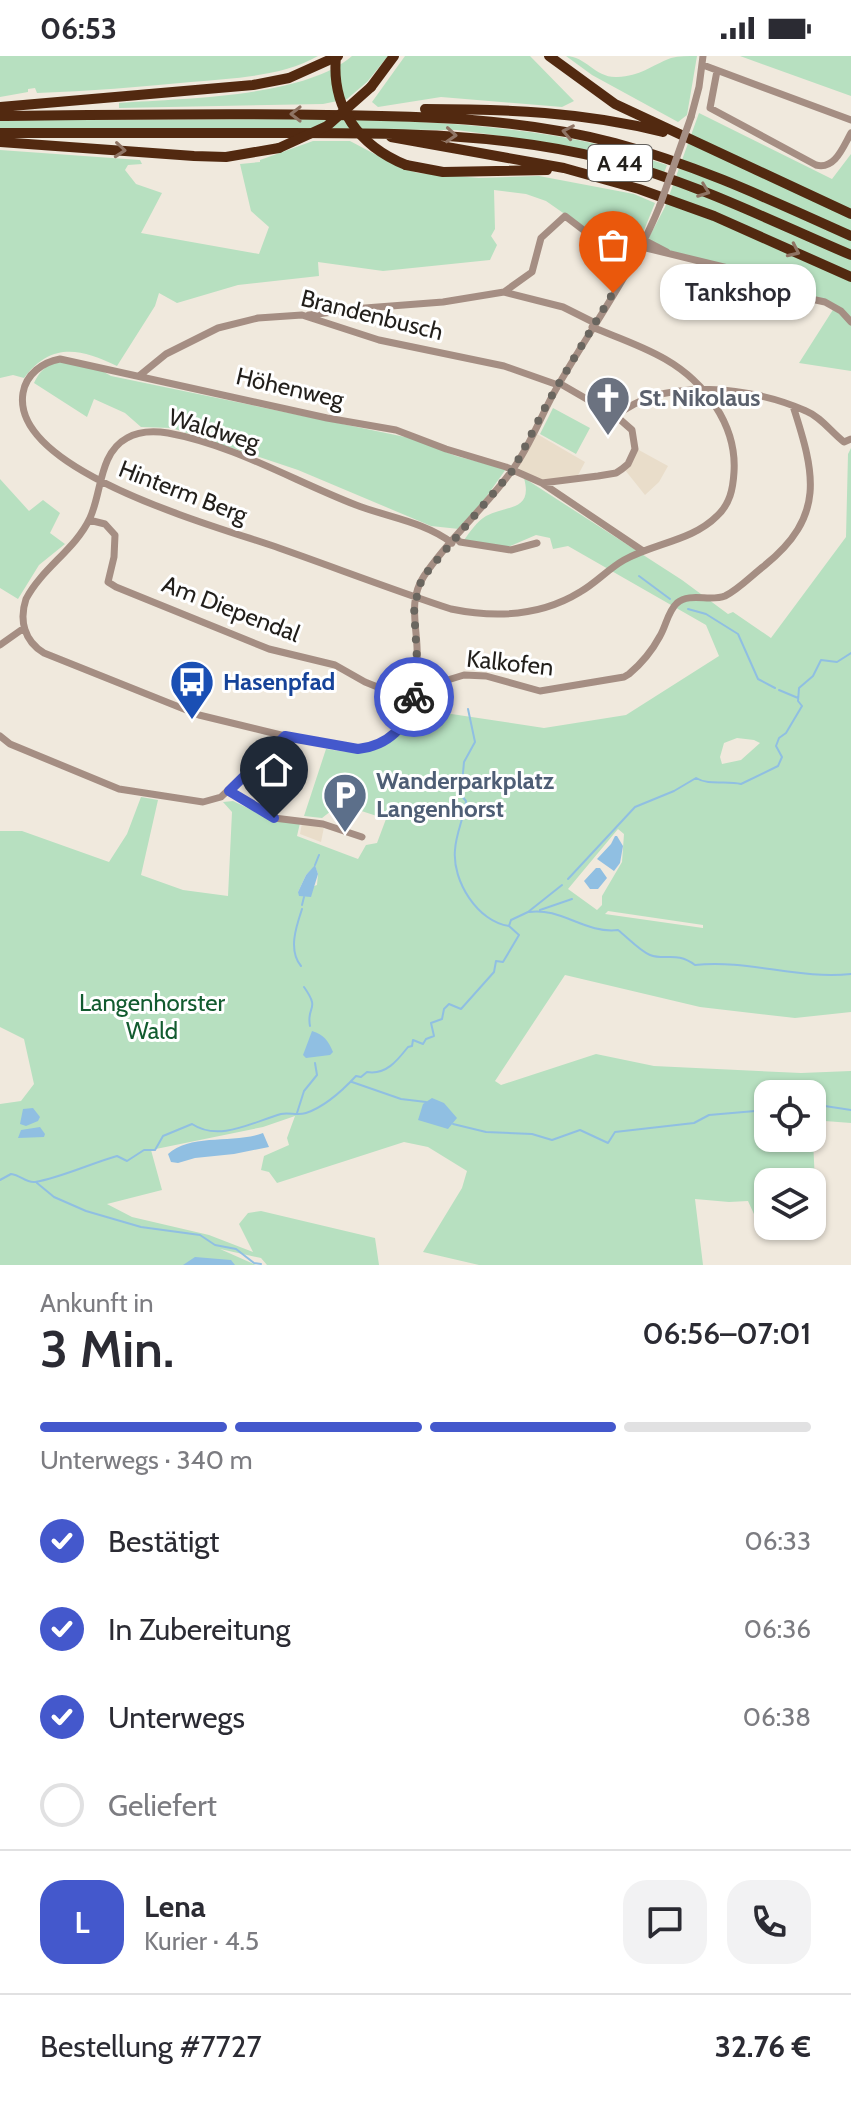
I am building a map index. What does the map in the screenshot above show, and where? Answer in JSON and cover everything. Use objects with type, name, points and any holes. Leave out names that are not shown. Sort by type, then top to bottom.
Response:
[{"type":"highway","points":[[0,107],[253,85],[289,78],[337,56],[337,88],[350,122],[371,147],[406,165],[443,172],[526,169],[578,173]]},
{"type":"highway","points":[[0,142],[226,157],[279,148],[327,126],[371,87],[394,56]]},
{"type":"highway","points":[[549,56],[615,104],[851,214]]},
{"type":"highway","points":[[374,115],[405,109],[535,112],[633,124],[703,146]]},
{"type":"highway","name":"A 44","points":[[0,116],[374,115],[441,116],[518,123],[613,142],[713,175],[851,236]]},
{"type":"highway","points":[[373,132],[405,141],[515,158],[686,205],[851,277]]},
{"type":"highway","name":"A 44","points":[[0,133],[373,132],[491,138],[609,160],[706,191],[851,255]]},
{"type":"street","points":[[0,645],[24,628],[32,643],[44,653],[195,714],[285,736],[358,749],[391,738],[403,725],[412,706],[417,660],[415,598],[422,578],[513,470],[558,384],[642,244],[660,205],[691,117],[703,60],[717,71],[851,120]]},
{"type":"street","points":[[717,71],[710,108],[816,165],[824,167],[832,164],[851,133]]},
{"type":"street","points":[[307,315],[443,302],[504,292],[532,272],[541,238],[565,216],[586,232],[657,245],[673,255],[732,269],[788,294],[825,302],[841,311],[851,322]]},
{"type":"street","name":"Hinterm Berg","points":[[54,360],[39,367],[28,381],[22,397],[23,413],[34,432],[52,450],[101,482],[197,521],[415,598],[465,612],[502,615],[529,612],[581,591],[624,559],[687,535],[709,523],[730,498],[734,477],[733,444],[718,410],[703,390],[664,358],[563,307],[504,292]]},
{"type":"street","name":"Brandenbusch","points":[[139,376],[175,349],[218,328],[258,318],[307,315],[322,323],[379,340],[504,366],[558,384],[616,416]]},
{"type":"street","name":"Höhenweg","points":[[54,360],[86,363],[327,418],[396,430],[542,483],[640,552]]},
{"type":"street","points":[[542,483],[616,473],[622,469],[632,457],[635,444],[632,430],[616,416],[659,396],[703,390],[739,390],[809,411],[844,442],[851,439]]},
{"type":"street","name":"Kalkofen","points":[[415,690],[464,675],[486,676],[540,691],[624,677],[635,669],[659,639],[676,604],[684,599],[722,597],[782,550],[803,524],[811,468],[793,406]]},
{"type":"street","name":"Waldweg","points":[[24,628],[23,611],[29,593],[74,544],[89,520],[110,455],[125,438],[143,432],[166,433],[207,445],[361,507],[454,540]]},
{"type":"street","name":"Am Diependal","points":[[89,520],[105,524],[115,535],[108,582],[116,587],[278,652],[335,665],[376,687],[415,690]]},
{"type":"street","points":[[454,540],[511,550],[537,543]]},
{"type":"street","points":[[0,736],[10,744],[119,789],[203,802],[213,801],[229,791],[285,736]]},
{"type":"street","points":[[229,791],[274,818],[323,824],[362,837]]},
{"type":"shaded area","points":[[537,434],[585,462],[577,477],[543,481],[518,468]]},
{"type":"shaded area","points":[[637,449],[668,466],[659,482],[645,495],[625,470]]},
{"type":"shaded area","points":[[302,823],[324,827],[321,842],[300,834]]},
{"type":"green space","points":[[0,56],[318,56],[288,68],[240,78],[37,93],[35,88],[0,97]]},
{"type":"green space","points":[[352,56],[388,56],[367,82],[347,99],[323,104],[119,108],[119,103],[208,97],[274,88],[331,70]]},
{"type":"green space","points":[[405,56],[530,56],[574,101],[562,107],[441,97],[378,107],[372,102]]},
{"type":"green space","points":[[566,56],[579,59],[603,74],[617,77],[639,73],[671,58],[697,56],[687,115],[678,122],[592,75]]},
{"type":"green space","points":[[740,56],[851,56],[851,96]]},
{"type":"green space","points":[[699,113],[832,179],[851,154],[851,371],[799,363],[836,305],[789,292],[757,277],[645,245],[665,207]]},
{"type":"green space","points":[[366,119],[455,124],[543,134],[609,147],[667,165],[664,173],[561,147],[456,130],[0,128],[0,120]]},
{"type":"green space","points":[[313,141],[350,141],[401,168],[418,173],[479,178],[539,176],[634,194],[655,203],[638,245],[589,231],[546,201],[526,194],[494,190],[495,229],[491,236],[497,245],[490,260],[383,271],[318,262],[319,276],[238,285],[177,303],[159,293],[155,306],[117,366],[91,355],[67,352],[45,358],[24,378],[13,375],[0,378],[0,150],[140,160],[142,164],[128,165],[125,170],[136,184],[162,193],[141,233],[259,254],[269,227],[251,211],[240,164],[260,162]]},
{"type":"green space","points":[[85,361],[111,376],[410,438],[456,456],[506,469],[459,529],[431,526],[298,470],[172,428],[141,427],[125,413],[94,399],[87,417],[34,383],[49,365]]},
{"type":"green space","points":[[553,408],[590,428],[576,454],[540,434]]},
{"type":"green space","name":"Langenhorster Wald","points":[[851,448],[851,1012],[795,1018],[700,1007],[565,975],[495,1081],[501,1085],[596,1054],[654,1066],[801,1073],[851,1071],[851,1123],[826,1121],[826,1080],[754,1080],[754,1152],[814,1152],[814,1168],[754,1168],[754,1214],[748,1201],[695,1199],[703,1265],[479,1265],[423,1252],[462,1188],[467,1171],[428,1147],[404,1142],[277,1183],[269,1172],[261,1170],[264,1156],[289,1145],[287,1138],[295,1116],[263,1127],[151,1150],[162,1190],[107,1204],[132,1217],[209,1235],[253,1252],[239,1224],[248,1213],[261,1211],[375,1238],[379,1265],[267,1265],[261,1258],[220,1249],[256,1265],[0,1265],[0,1104],[21,1101],[34,1084],[24,1039],[0,1027],[0,831],[22,831],[109,862],[127,834],[141,797],[158,800],[141,875],[183,890],[228,896],[232,812],[223,802],[233,801],[262,815],[300,823],[297,836],[358,859],[366,845],[377,843],[386,819],[340,804],[322,818],[304,816],[326,749],[357,752],[380,747],[398,733],[418,709],[544,728],[626,715],[719,656],[706,625],[568,546],[553,549],[550,538],[536,535],[508,547],[464,540],[483,518],[522,502],[526,489],[524,478],[682,580],[728,614],[733,612],[771,638],[846,537],[848,454]],"holes":[[[737,738],[760,743],[741,760],[722,764],[720,757],[724,743]],[[618,829],[624,834],[622,862],[597,910],[568,889]],[[315,866],[317,885],[298,892],[306,875]],[[608,911],[703,925],[703,928],[605,914]]]},
{"type":"green space","points":[[0,479],[29,511],[43,500],[60,513],[50,533],[65,544],[39,565],[18,599],[0,588]]},
{"type":"water","points":[[615,836],[623,846],[620,863],[614,871],[597,859]]},
{"type":"water","points":[[315,865],[318,874],[311,897],[299,896],[306,875]]},
{"type":"water","points":[[596,868],[600,868],[607,878],[598,889],[590,889],[584,881]]},
{"type":"water","points":[[312,1031],[327,1041],[333,1052],[330,1055],[306,1058],[303,1055]]},
{"type":"water","points":[[432,1098],[444,1103],[457,1118],[448,1129],[418,1120],[423,1104]]},
{"type":"water","points":[[33,1108],[40,1117],[38,1121],[26,1126],[20,1124],[23,1109]]},
{"type":"water","points":[[40,1127],[44,1137],[18,1138],[21,1130]]},
{"type":"water","points":[[263,1133],[269,1147],[178,1163],[171,1162],[168,1154],[188,1143]]},
{"type":"water","points":[[195,1257],[231,1260],[235,1265],[183,1265]]},
{"type":"waterway","points":[[639,576],[670,599]]},
{"type":"waterway","points":[[688,609],[706,614],[738,634],[758,679],[775,688]]},
{"type":"waterway","points":[[568,879],[635,807],[696,778],[706,782],[741,784],[778,766],[782,757],[776,746],[779,738],[786,733],[802,706],[798,701],[799,688],[813,676],[821,660],[837,662],[851,653]]},
{"type":"waterway","points":[[779,690],[798,698]]},
{"type":"waterway","points":[[468,709],[475,742],[464,762],[461,795],[466,801],[455,862],[469,898],[487,917],[509,926]]},
{"type":"waterway","points":[[315,865],[319,855]]},
{"type":"waterway","points":[[0,1180],[11,1174],[35,1182],[117,1156],[127,1161],[144,1150],[155,1150],[163,1136],[192,1124],[202,1129],[225,1131],[281,1114],[303,1114],[313,1110],[333,1098],[356,1076],[390,1066],[412,1046],[413,1040],[423,1044],[434,1036],[431,1023],[442,1019],[444,1009],[449,1004],[461,1009],[494,972],[496,961],[503,962],[519,935],[509,926],[511,920],[528,912],[562,885]]},
{"type":"waterway","points":[[302,905],[304,897]]},
{"type":"waterway","points":[[540,910],[572,899]]},
{"type":"waterway","points":[[301,966],[294,946],[302,909]]},
{"type":"waterway","points":[[529,912],[552,913],[595,928],[618,930],[650,955],[682,958],[695,965],[851,974]]},
{"type":"waterway","points":[[304,987],[312,1000],[310,1026]]},
{"type":"waterway","points":[[297,1113],[304,1091],[317,1075],[315,1063]]},
{"type":"waterway","points":[[352,1082],[401,1099],[426,1102]]},
{"type":"waterway","points":[[826,1106],[851,1110]]},
{"type":"waterway","points":[[453,1124],[486,1132],[532,1134],[552,1140],[580,1130],[608,1143],[615,1132],[694,1123],[709,1115],[754,1111]]},
{"type":"waterway","points":[[37,1183],[54,1197],[86,1211],[141,1227],[200,1235],[215,1245],[236,1249],[254,1263],[261,1264]]},
{"type":"way so far","points":[[414,697],[417,646],[414,607],[422,578],[513,470],[548,402],[613,293]]},
{"type":"place","name":"Tankshop","points":[[613,293]]},
{"type":"place","name":"St. Nikolaus","points":[[608,437]]},
{"type":"place","name":"Hasenpfad","points":[[192,721]]},
{"type":"place","name":"Wanderparkplatz Langenhorst","points":[[345,834]]},
{"type":"route","points":[[274,818],[229,791],[285,736],[366,748],[382,743],[399,730],[408,716],[414,697]]}]
